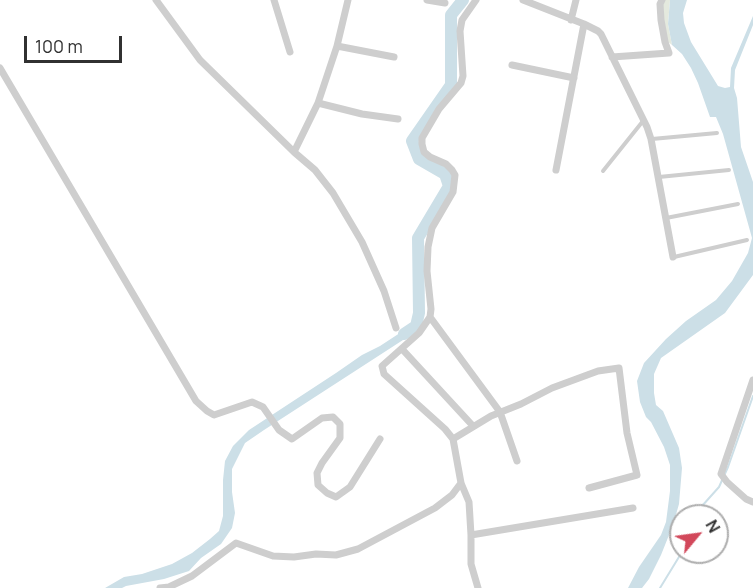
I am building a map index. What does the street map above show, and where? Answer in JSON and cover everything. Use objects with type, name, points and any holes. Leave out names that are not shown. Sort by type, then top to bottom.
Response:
[{"type":"street","points":[[156,0],[200,60],[315,170],[333,193],[362,242],[380,281],[396,328]]},
{"type":"street","points":[[274,0],[290,52]]},
{"type":"street","points":[[294,152],[318,103],[337,46],[348,0]]},
{"type":"street","points":[[427,0],[445,3]]},
{"type":"street","points":[[476,0],[462,21],[460,30],[463,76],[461,83],[439,109],[422,138],[424,152],[446,165],[455,175],[453,192],[432,228],[428,247],[430,317],[419,333],[382,366],[384,374],[453,439],[461,483],[469,502],[471,564],[478,588]]},
{"type":"street","points":[[523,0],[584,24],[601,34],[651,139],[673,257]]},
{"type":"street","points":[[571,20],[576,0]]},
{"type":"street","points":[[612,57],[669,53],[661,20],[662,0]]},
{"type":"street","points":[[556,170],[584,24]]},
{"type":"street","points":[[337,46],[394,57]]},
{"type":"street","points":[[512,65],[573,78]]},
{"type":"street","points":[[0,68],[196,401],[214,415],[252,402],[263,407],[279,430],[292,439],[322,418],[333,417],[340,424],[340,438],[317,473],[318,484],[327,493],[336,497],[350,487],[380,439]]},
{"type":"street","points":[[318,103],[362,114],[398,119]]},
{"type":"street","points":[[430,317],[500,412],[517,461]]},
{"type":"street","points":[[402,349],[473,426]]},
{"type":"street","points":[[453,439],[500,412],[552,388],[584,375],[619,368],[627,433],[637,475],[589,488]]},
{"type":"street","points":[[753,380],[721,474],[733,488],[753,502]]},
{"type":"street","points":[[160,588],[169,588],[192,576],[236,543],[273,556],[336,555],[358,549],[435,508],[452,495],[461,483]]},
{"type":"street","points":[[471,535],[633,508]]},
{"type":"lane","points":[[603,171],[643,120]]},
{"type":"lane","points":[[651,139],[717,133]]},
{"type":"lane","points":[[658,177],[729,170]]},
{"type":"lane","points":[[665,218],[738,204]]},
{"type":"lane","points":[[673,257],[747,240]]},
{"type":"shaded area","points":[[664,0],[670,0],[668,24],[672,45],[667,41],[664,25],[662,5]]},
{"type":"shaded area","points":[[670,0],[687,0],[683,13],[691,42],[718,86],[725,88],[730,87],[731,68],[753,16],[753,25],[735,70],[734,88],[737,98],[741,147],[753,182],[753,275],[725,313],[661,358],[654,374],[656,405],[663,411],[679,448],[682,468],[679,504],[669,504],[669,535],[649,579],[642,588],[628,588],[661,535],[666,522],[670,491],[670,465],[664,447],[640,402],[637,381],[644,363],[666,339],[686,321],[716,300],[732,281],[748,253],[752,238],[723,134],[716,117],[710,117],[691,68],[682,54],[672,45],[668,24]]},
{"type":"shaded area","points":[[416,326],[413,332],[403,340],[245,443],[232,469],[235,513],[232,528],[221,544],[201,558],[189,571],[122,588],[105,588],[124,577],[142,574],[172,564],[192,553],[210,539],[219,531],[223,516],[225,461],[233,446],[249,430],[362,355],[409,327]]},
{"type":"waterway","points":[[404,334],[416,326],[419,313],[418,238],[449,186],[445,174],[419,159],[412,141],[451,85],[451,15],[463,0]]},
{"type":"waterway","points":[[704,504],[719,487],[753,396]]},
{"type":"waterway","points":[[660,588],[675,564]]}]
